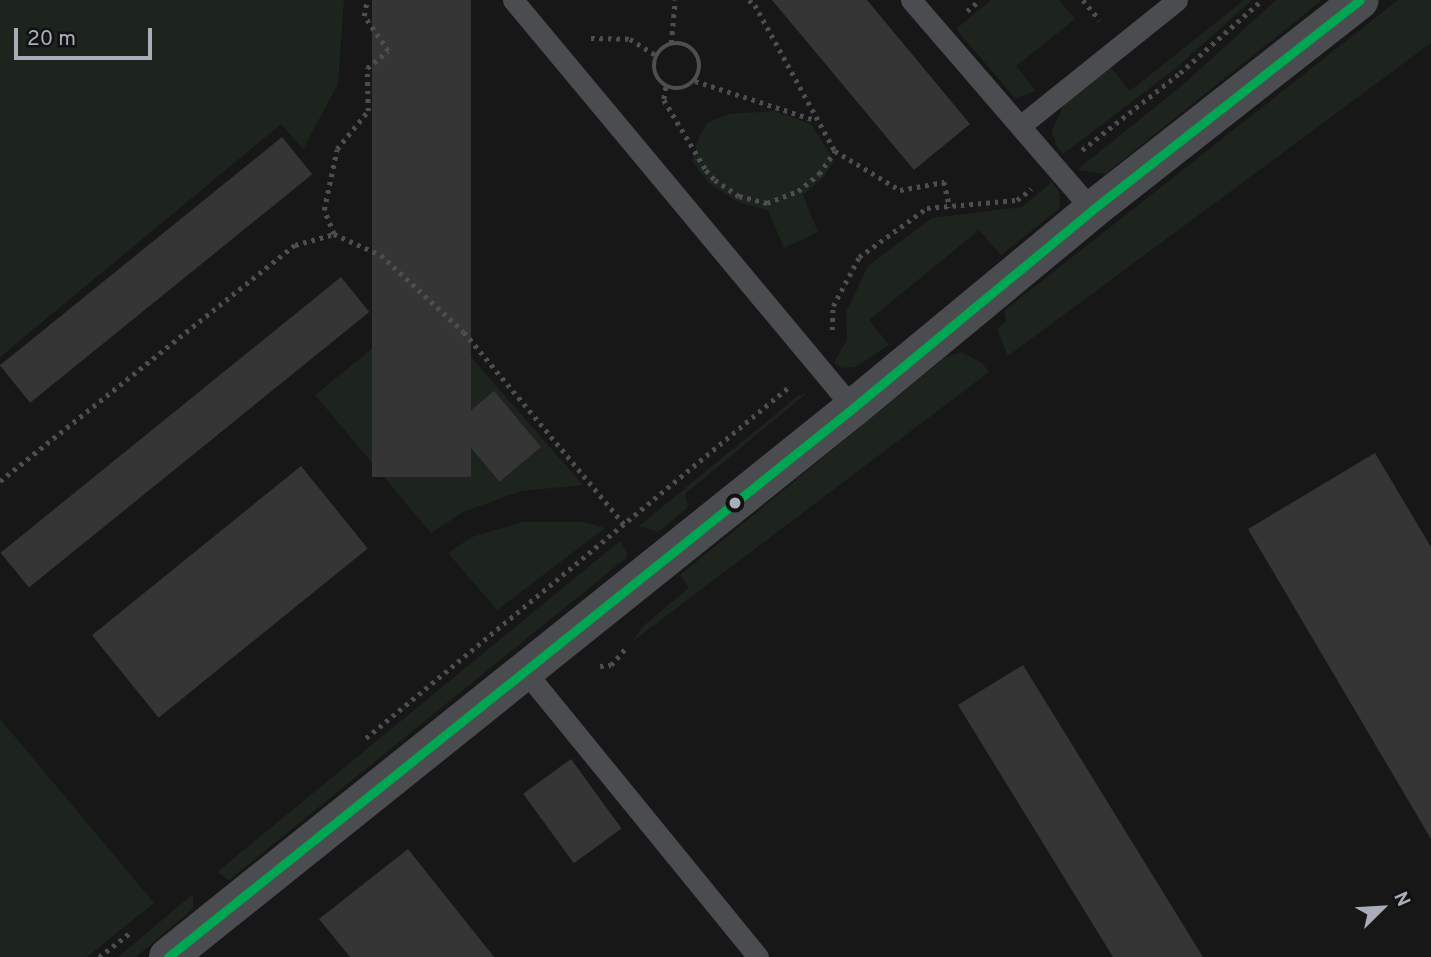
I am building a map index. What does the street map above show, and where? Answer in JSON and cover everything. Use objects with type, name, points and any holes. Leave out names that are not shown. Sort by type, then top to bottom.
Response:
[{"type":"street","points":[[168,957],[853,408],[1091,210],[1359,0]]},
{"type":"lane","points":[[513,0],[853,408]]},
{"type":"lane","points":[[911,0],[1091,210]]},
{"type":"lane","points":[[1020,126],[1177,0]]},
{"type":"lane","points":[[524,670],[758,957]]},
{"type":"path","points":[[334,234],[324,210],[337,149],[368,111],[368,68],[388,51],[363,16],[367,0]]},
{"type":"path","points":[[671,43],[675,0]]},
{"type":"path","points":[[749,0],[755,5],[835,151],[900,190],[944,182],[950,207]]},
{"type":"path","points":[[1057,169],[1180,73],[1262,0]]},
{"type":"path","points":[[545,38],[630,39],[656,55]]},
{"type":"path","points":[[671,43],[685,44],[697,53],[700,68],[695,81],[681,89],[666,87],[656,76],[653,62],[656,55],[671,43]]},
{"type":"path","points":[[695,81],[816,120]]},
{"type":"path","points":[[666,87],[664,100],[706,170],[715,180],[739,196],[767,203],[798,191],[819,174],[835,151]]},
{"type":"path","points":[[0,481],[295,244],[334,234],[381,255],[464,332],[625,525]]},
{"type":"shaded area","points":[[0,0],[344,0],[338,84],[303,149],[281,124],[0,357]]},
{"type":"shaded area","points":[[991,0],[1059,0],[1075,19],[1016,66],[1036,91],[1015,98],[956,29]]},
{"type":"shaded area","points":[[1244,0],[1252,0],[1176,68],[1063,154],[1056,145],[1052,131],[1064,104],[1108,64],[1130,91]]},
{"type":"shaded area","points":[[1276,0],[1322,0],[1105,174],[1077,170],[1185,83]]},
{"type":"shaded area","points":[[1398,0],[1431,0],[1431,43],[1008,356],[997,329],[1006,322],[1004,311]]},
{"type":"shaded area","points":[[774,111],[811,124],[834,161],[823,178],[803,195],[818,232],[784,248],[768,210],[738,202],[709,183],[692,161],[699,137],[707,123],[729,114]]},
{"type":"shaded area","points":[[1052,182],[1059,191],[1060,208],[1001,255],[979,230],[869,320],[889,345],[855,367],[842,368],[834,363],[847,339],[846,312],[868,266],[932,218],[1022,207]]},
{"type":"shaded area","points":[[424,307],[451,334],[583,485],[521,491],[463,512],[431,533],[315,395]]},
{"type":"shaded area","points":[[961,352],[982,363],[989,372],[633,641],[642,627],[689,588],[680,575],[946,357]]},
{"type":"shaded area","points":[[807,393],[685,494],[688,507],[658,532],[639,526],[798,396]]},
{"type":"shaded area","points":[[523,522],[584,522],[605,528],[497,610],[448,553],[472,537]]},
{"type":"shaded area","points":[[620,541],[627,553],[626,558],[229,880],[217,872]]},
{"type":"shaded area","points":[[0,719],[154,903],[87,957],[0,957]]},
{"type":"shaded area","points":[[193,894],[193,909],[136,957],[118,957]]},
{"type":"building","points":[[372,0],[471,0],[471,477],[372,477]]},
{"type":"building","points":[[772,0],[867,0],[970,124],[914,170]]},
{"type":"building","points":[[282,137],[312,174],[30,403],[0,365]]},
{"type":"building","points":[[341,277],[369,312],[29,588],[1,553]]},
{"type":"building","points":[[494,391],[541,447],[500,482],[453,426]]},
{"type":"building","points":[[1375,453],[1431,547],[1431,839],[1248,529]]},
{"type":"building","points":[[301,466],[368,548],[159,718],[92,635]]},
{"type":"building","points":[[1023,665],[1203,957],[1113,957],[958,705]]},
{"type":"building","points":[[571,759],[622,829],[574,863],[523,794]]},
{"type":"building","points":[[408,849],[494,957],[350,957],[319,919]]},
{"type":"transit line","points":[[168,957],[853,408],[1092,210],[1360,0]]}]
